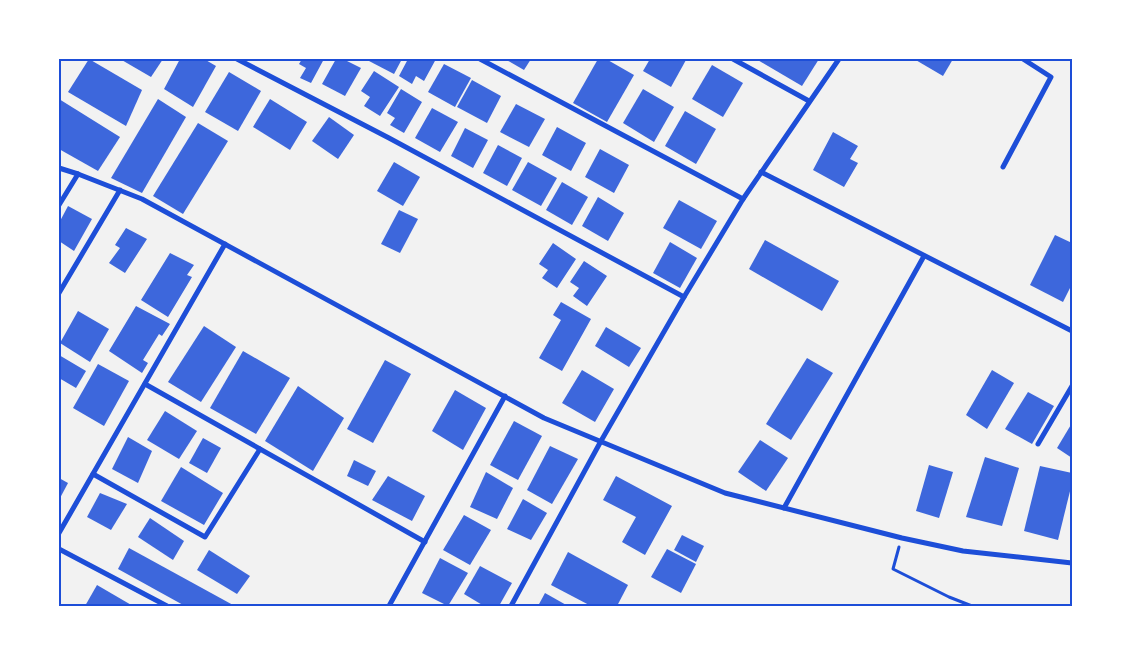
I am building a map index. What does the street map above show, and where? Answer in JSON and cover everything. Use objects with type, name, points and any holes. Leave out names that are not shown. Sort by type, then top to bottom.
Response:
[{"type":"street","points":[[237,59],[389,138],[684,297]]},
{"type":"street","points":[[480,59],[743,199]]},
{"type":"street","points":[[733,59],[808,101]]},
{"type":"street","points":[[511,606],[601,442],[684,297],[743,199],[808,101],[839,59]]},
{"type":"street","points":[[1002,167],[1051,77],[1023,59]]},
{"type":"street","points":[[59,168],[142,199],[544,418],[725,493],[902,538],[963,550],[1072,562]]},
{"type":"street","points":[[761,172],[1072,331]]},
{"type":"street","points":[[59,205],[78,174]]},
{"type":"street","points":[[59,293],[120,190]]},
{"type":"street","points":[[59,533],[225,244]]},
{"type":"street","points":[[784,508],[924,256]]},
{"type":"street","points":[[144,384],[425,542]]},
{"type":"street","points":[[1038,444],[1072,386]]},
{"type":"street","points":[[390,606],[504,396]]},
{"type":"street","points":[[93,474],[205,536],[260,449]]},
{"type":"street","points":[[59,549],[166,606]]},
{"type":"path","points":[[902,538],[893,569],[948,597],[972,606]]},
{"type":"building","points":[[89,59],[142,90],[126,126],[68,92]]},
{"type":"building","points":[[120,59],[163,59],[151,77]]},
{"type":"building","points":[[180,59],[204,59],[216,66],[193,107],[164,89]]},
{"type":"building","points":[[302,59],[324,59],[311,83],[300,78],[306,68],[299,64]]},
{"type":"building","points":[[336,59],[343,59],[361,68],[345,96],[322,84]]},
{"type":"building","points":[[370,59],[402,59],[394,74],[369,61]]},
{"type":"building","points":[[408,59],[436,59],[424,81],[416,76],[412,84],[399,76]]},
{"type":"building","points":[[505,59],[531,59],[524,70]]},
{"type":"building","points":[[598,59],[606,59],[634,75],[607,122],[573,103]]},
{"type":"building","points":[[650,59],[686,60],[671,87],[643,71]]},
{"type":"building","points":[[756,59],[819,59],[802,86]]},
{"type":"building","points":[[914,59],[953,59],[943,76]]},
{"type":"building","points":[[444,64],[471,78],[455,107],[428,92]]},
{"type":"building","points":[[712,65],[743,83],[723,117],[692,99]]},
{"type":"building","points":[[374,71],[399,87],[380,116],[364,106],[370,97],[361,91]]},
{"type":"building","points":[[229,72],[261,91],[238,131],[205,112]]},
{"type":"building","points":[[472,80],[501,96],[487,123],[457,107]]},
{"type":"building","points":[[401,89],[422,102],[404,133],[390,125],[395,118],[387,113]]},
{"type":"building","points":[[643,89],[674,107],[654,142],[623,123]]},
{"type":"building","points":[[59,99],[120,137],[98,171],[59,149]]},
{"type":"building","points":[[158,99],[186,117],[142,193],[111,178]]},
{"type":"building","points":[[270,99],[307,122],[290,150],[253,127]]},
{"type":"building","points":[[516,104],[545,119],[529,147],[500,132]]},
{"type":"building","points":[[432,108],[458,122],[440,152],[415,138]]},
{"type":"building","points":[[685,111],[716,129],[696,164],[665,146]]},
{"type":"building","points":[[329,117],[354,135],[338,159],[312,141]]},
{"type":"building","points":[[198,123],[228,141],[183,214],[153,196]]},
{"type":"building","points":[[557,127],[586,143],[571,171],[542,155]]},
{"type":"building","points":[[465,128],[488,140],[473,168],[451,156]]},
{"type":"building","points":[[833,132],[858,146],[850,159],[858,163],[844,187],[813,170]]},
{"type":"building","points":[[498,145],[522,158],[507,186],[483,173]]},
{"type":"building","points":[[600,149],[629,165],[614,193],[585,177]]},
{"type":"building","points":[[394,162],[420,177],[403,206],[377,191]]},
{"type":"building","points":[[528,162],[557,178],[541,206],[512,190]]},
{"type":"building","points":[[562,182],[588,197],[572,225],[546,210]]},
{"type":"building","points":[[598,197],[624,213],[608,241],[582,226]]},
{"type":"building","points":[[679,200],[717,221],[701,249],[663,228]]},
{"type":"building","points":[[68,206],[92,219],[74,251],[59,241],[59,223]]},
{"type":"building","points":[[399,210],[418,219],[400,253],[381,244]]},
{"type":"building","points":[[126,228],[147,239],[125,273],[109,263],[120,248],[115,245]]},
{"type":"building","points":[[1055,235],[1072,243],[1072,284],[1063,302],[1030,285]]},
{"type":"building","points":[[765,240],[839,281],[822,311],[749,269]]},
{"type":"building","points":[[670,242],[697,258],[680,288],[653,273]]},
{"type":"building","points":[[553,243],[576,259],[557,288],[542,278],[548,270],[539,264]]},
{"type":"building","points":[[170,253],[194,265],[187,275],[192,277],[168,317],[141,300]]},
{"type":"building","points":[[584,261],[607,276],[587,306],[573,296],[579,288],[570,282]]},
{"type":"building","points":[[561,302],[591,319],[562,371],[539,358],[561,320],[553,315]]},
{"type":"building","points":[[136,306],[170,324],[162,336],[159,334],[143,360],[148,363],[142,373],[109,351]]},
{"type":"building","points":[[78,311],[109,329],[90,362],[60,343]]},
{"type":"building","points":[[204,326],[236,347],[201,402],[168,382]]},
{"type":"building","points":[[606,327],[641,348],[629,367],[595,346]]},
{"type":"building","points":[[243,351],[290,378],[256,434],[210,408]]},
{"type":"building","points":[[59,355],[86,371],[76,388],[59,378]]},
{"type":"building","points":[[807,358],[833,373],[791,440],[766,424]]},
{"type":"building","points":[[385,360],[411,374],[373,443],[347,429]]},
{"type":"building","points":[[98,364],[129,381],[104,426],[73,408]]},
{"type":"building","points":[[582,370],[614,389],[595,422],[562,403]]},
{"type":"building","points":[[992,370],[1014,383],[987,429],[966,415]]},
{"type":"building","points":[[298,386],[344,418],[313,471],[265,441]]},
{"type":"building","points":[[455,390],[486,408],[463,450],[432,431]]},
{"type":"building","points":[[1028,392],[1054,406],[1032,444],[1005,429]]},
{"type":"building","points":[[165,411],[197,431],[179,459],[147,440]]},
{"type":"building","points":[[514,421],[542,436],[518,480],[490,465]]},
{"type":"building","points":[[1072,423],[1072,458],[1057,448]]},
{"type":"building","points":[[128,437],[152,451],[138,483],[112,469]]},
{"type":"building","points":[[203,438],[221,448],[207,473],[189,463]]},
{"type":"building","points":[[760,440],[788,458],[766,491],[738,472]]},
{"type":"building","points":[[550,446],[578,459],[552,504],[527,490]]},
{"type":"building","points":[[985,457],[1019,468],[1002,526],[966,517]]},
{"type":"building","points":[[354,460],[376,471],[368,486],[347,476]]},
{"type":"building","points":[[929,465],[953,472],[939,518],[916,511]]},
{"type":"building","points":[[1040,466],[1072,473],[1072,483],[1058,540],[1024,531]]},
{"type":"building","points":[[181,467],[223,493],[204,525],[161,501]]},
{"type":"building","points":[[486,472],[513,488],[497,519],[470,507]]},
{"type":"building","points":[[388,476],[425,496],[412,521],[372,500]]},
{"type":"building","points":[[616,476],[672,506],[645,555],[622,542],[636,517],[603,500]]},
{"type":"building","points":[[59,478],[68,483],[59,500]]},
{"type":"building","points":[[100,493],[127,504],[111,530],[87,517]]},
{"type":"building","points":[[523,499],[547,513],[531,540],[507,529]]},
{"type":"building","points":[[464,515],[491,530],[470,565],[443,550]]},
{"type":"building","points":[[150,518],[184,541],[173,560],[138,537]]},
{"type":"building","points":[[682,535],[704,546],[696,562],[674,550]]},
{"type":"building","points":[[129,548],[233,605],[185,606],[118,569]]},
{"type":"building","points":[[667,549],[696,564],[681,593],[651,577]]},
{"type":"building","points":[[209,550],[250,576],[237,594],[197,570]]},
{"type":"building","points":[[568,552],[628,585],[617,606],[591,606],[551,585]]},
{"type":"building","points":[[440,558],[468,573],[448,606],[422,593]]},
{"type":"building","points":[[480,566],[512,583],[499,606],[484,606],[464,594]]},
{"type":"building","points":[[97,585],[133,606],[85,606]]},
{"type":"building","points":[[545,593],[568,606],[538,606]]}]
